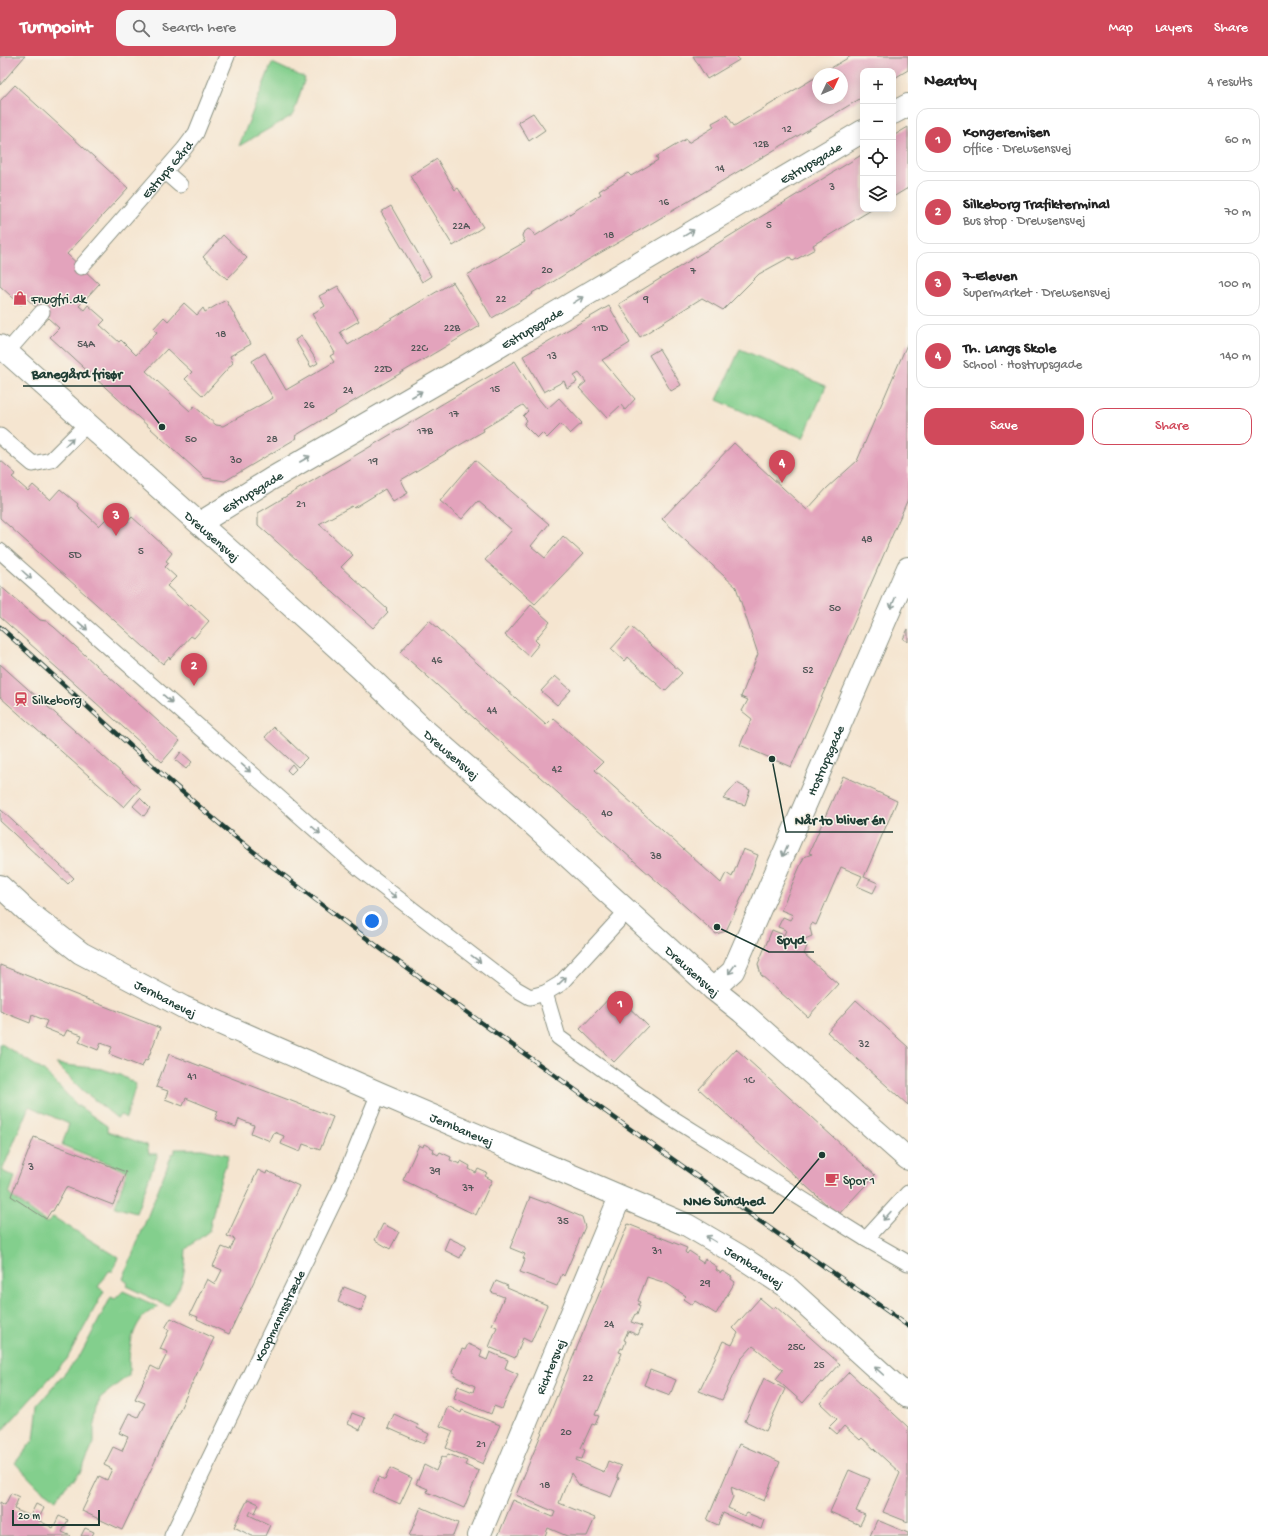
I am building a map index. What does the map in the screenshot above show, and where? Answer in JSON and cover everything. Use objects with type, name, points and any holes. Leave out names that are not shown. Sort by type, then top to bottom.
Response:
[{"type":"street","points":[[896,112],[908,105]]},
{"type":"street","name":"Estrupsgade","points":[[200,523],[271,479],[466,366],[860,133]]},
{"type":"street","name":"Drewsensvej","points":[[4,349],[200,523],[361,669],[420,726],[528,820],[713,988],[908,1159]]},
{"type":"street","name":"Hostrupsgade","points":[[713,988],[733,970],[908,568]]},
{"type":"street","name":"Jernbanevej","points":[[0,886],[27,911],[80,953],[183,1007],[380,1094],[687,1225],[738,1255],[788,1288],[908,1397]]},
{"type":"street","name":"Richtersvej","points":[[479,1536],[620,1196]]},
{"type":"lane","name":"Estrups Gård","points":[[81,267],[196,133],[227,56]]},
{"type":"lane","points":[[164,171],[180,185]]},
{"type":"lane","points":[[4,349],[42,312]]},
{"type":"lane","points":[[0,436],[33,464],[50,460],[88,424]]},
{"type":"lane","points":[[0,551],[361,870],[516,989],[530,997],[545,993],[560,984],[628,911]]},
{"type":"lane","points":[[545,993],[558,1037],[661,1111],[866,1239],[908,1263]]},
{"type":"lane","name":"Koopmannsstræde","points":[[172,1536],[338,1193],[380,1094]]},
{"type":"lane","points":[[866,1239],[908,1193]]},
{"type":"green space","points":[[272,63],[305,78],[293,115],[239,146]]},
{"type":"green space","points":[[740,349],[826,386],[803,438],[717,400]]},
{"type":"green space","points":[[0,1043],[44,1071],[77,1105],[107,1126],[107,1131],[147,1145],[149,1154],[158,1154],[136,1213],[115,1207],[127,1171],[62,1145],[69,1124],[29,1106],[2,1171],[15,1177],[9,1194],[47,1223],[53,1217],[118,1257],[113,1271],[109,1271],[98,1287],[104,1291],[67,1359],[0,1433]]},
{"type":"green space","points":[[56,1064],[102,1069],[120,1075],[136,1084],[126,1118],[121,1115],[117,1118],[81,1089]]},
{"type":"green space","points":[[175,1149],[202,1149],[229,1155],[221,1178],[209,1231],[186,1249],[185,1266],[182,1279],[168,1306],[126,1286],[128,1283],[123,1279],[172,1154],[175,1153]]},
{"type":"green space","points":[[123,1291],[159,1307],[145,1315],[136,1328],[131,1344],[129,1375],[100,1398],[94,1429],[94,1443],[81,1471],[75,1479],[67,1484],[56,1500],[38,1487],[15,1463],[34,1439],[38,1405],[81,1354],[111,1297],[115,1299]]},
{"type":"building","points":[[0,56],[25,56],[0,85]]},
{"type":"building","points":[[693,56],[737,56],[739,60],[707,79]]},
{"type":"building","points":[[851,56],[908,56],[908,70],[896,77],[896,68],[860,68],[860,99],[492,318],[467,275],[525,242],[522,236],[528,229],[532,231],[535,236],[601,194],[599,191],[628,173],[631,176],[658,160],[656,157],[686,139],[688,143],[714,127],[712,123],[727,115],[734,126],[812,80],[812,104],[848,104],[848,68],[831,68]]},
{"type":"building","points":[[15,85],[128,188],[67,254],[99,284],[79,306],[84,310],[88,305],[105,320],[100,325],[119,342],[121,340],[136,355],[157,332],[153,329],[164,317],[168,321],[184,303],[197,315],[203,308],[205,312],[226,300],[251,344],[230,356],[233,363],[203,396],[185,379],[192,372],[167,349],[146,371],[190,411],[194,406],[216,425],[223,426],[273,398],[252,361],[265,353],[286,390],[334,362],[330,356],[335,353],[312,314],[325,306],[319,296],[338,286],[359,321],[340,332],[348,345],[453,282],[480,326],[295,436],[297,438],[225,481],[205,478],[50,337],[59,328],[27,299],[21,305],[0,286],[0,101]]},
{"type":"building","points":[[533,113],[545,130],[529,141],[518,122]]},
{"type":"building","points":[[908,127],[908,188],[896,195],[896,140],[896,134]]},
{"type":"building","points":[[860,156],[860,212],[868,212],[813,245],[815,249],[793,261],[790,257],[759,274],[723,310],[702,298],[640,337],[619,304]]},
{"type":"building","points":[[437,159],[455,190],[458,188],[483,227],[453,246],[410,176]]},
{"type":"building","points":[[391,206],[431,276],[422,282],[381,212]]},
{"type":"building","points":[[223,235],[247,258],[227,279],[203,257]]},
{"type":"building","points":[[609,306],[630,343],[602,360],[635,399],[625,410],[621,405],[607,418],[579,388],[586,382],[579,373],[574,376],[577,382],[567,388],[564,381],[544,392],[523,356]]},
{"type":"building","points":[[301,336],[318,363],[311,367],[295,340]]},
{"type":"building","points":[[908,342],[908,499],[791,767],[740,745],[752,719],[742,711],[748,700],[741,697],[758,654],[736,587],[662,519],[734,443],[807,510],[827,488],[857,461]]},
{"type":"building","points":[[659,349],[681,385],[671,391],[649,355]]},
{"type":"building","points":[[515,361],[537,397],[547,409],[559,398],[582,423],[570,434],[561,424],[547,438],[542,433],[537,438],[524,425],[527,420],[523,416],[528,411],[523,405],[483,429],[484,431],[401,480],[408,493],[393,502],[385,489],[354,508],[352,506],[319,524],[353,555],[341,567],[387,609],[386,610],[388,612],[373,628],[258,525],[258,513]]},
{"type":"building","points":[[0,460],[16,474],[12,477],[28,491],[33,485],[50,500],[60,489],[78,504],[77,506],[99,526],[108,517],[119,526],[123,522],[126,524],[132,517],[172,553],[166,561],[169,563],[165,567],[176,577],[167,586],[189,606],[191,604],[209,621],[194,638],[191,636],[170,659],[169,657],[163,664],[0,518]]},
{"type":"building","points":[[475,460],[549,524],[531,546],[545,558],[563,536],[583,554],[535,604],[485,560],[512,530],[478,501],[462,519],[440,501]]},
{"type":"building","points":[[0,586],[40,620],[46,621],[54,627],[180,741],[162,762],[0,617]]},
{"type":"building","points":[[531,605],[550,622],[535,640],[539,644],[529,656],[505,635]]},
{"type":"building","points":[[429,620],[546,725],[553,718],[603,762],[595,770],[721,883],[726,873],[732,877],[743,849],[758,855],[746,888],[726,931],[716,934],[400,652]]},
{"type":"building","points":[[631,627],[682,673],[665,691],[627,657],[624,661],[611,649]]},
{"type":"building","points":[[908,629],[908,642],[903,639]]},
{"type":"building","points":[[0,664],[140,789],[124,807],[0,697]]},
{"type":"building","points":[[555,676],[571,690],[557,705],[541,691]]},
{"type":"building","points":[[274,727],[307,758],[298,767],[265,737]]},
{"type":"building","points":[[181,752],[192,762],[186,769],[175,760]]},
{"type":"building","points":[[292,764],[296,769],[291,774],[287,770]]},
{"type":"building","points":[[843,776],[897,801],[864,877],[878,883],[873,893],[857,886],[862,876],[841,867],[816,925],[812,923],[810,928],[812,936],[805,939],[803,944],[807,946],[804,954],[838,984],[808,1017],[761,975],[758,964],[772,930],[784,935],[786,930],[778,927],[783,917],[790,920],[793,915],[781,910],[804,857],[812,854],[809,853]]},
{"type":"building","points":[[737,783],[750,790],[745,805],[723,799]]},
{"type":"building","points":[[140,798],[150,808],[144,816],[133,806]]},
{"type":"building","points":[[0,809],[74,878],[68,884],[0,821]]},
{"type":"building","points":[[0,965],[160,1028],[147,1061],[145,1060],[142,1067],[109,1054],[112,1047],[101,1043],[98,1050],[79,1042],[82,1035],[67,1030],[64,1036],[44,1028],[47,1021],[32,1015],[30,1023],[0,1011]]},
{"type":"building","points":[[614,993],[648,1026],[614,1062],[580,1029]]},
{"type":"building","points":[[856,1000],[908,1047],[908,1105],[827,1032]]},
{"type":"building","points":[[736,1049],[875,1175],[838,1215],[699,1089]]},
{"type":"building","points":[[169,1054],[333,1117],[320,1150],[303,1144],[300,1152],[281,1144],[284,1136],[274,1132],[270,1141],[251,1133],[254,1125],[239,1119],[236,1127],[215,1119],[218,1111],[186,1098],[183,1106],[165,1099],[168,1091],[156,1087]]},
{"type":"building","points":[[34,1137],[126,1172],[113,1205],[66,1187],[53,1211],[51,1211],[46,1219],[11,1196]]},
{"type":"building","points":[[424,1144],[434,1149],[433,1152],[438,1155],[440,1152],[451,1157],[450,1160],[460,1164],[461,1161],[470,1166],[469,1169],[476,1173],[478,1169],[487,1173],[485,1176],[492,1180],[476,1215],[403,1180],[419,1145],[423,1147]]},
{"type":"building","points":[[258,1170],[266,1174],[267,1171],[299,1186],[229,1334],[197,1319],[198,1317],[190,1314],[207,1279],[215,1284],[222,1270],[213,1266],[222,1247],[230,1250],[235,1239],[227,1236]]},
{"type":"building","points":[[530,1197],[546,1203],[547,1202],[582,1217],[585,1227],[564,1276],[562,1274],[557,1286],[520,1272],[525,1259],[523,1258],[525,1254],[510,1248]]},
{"type":"building","points":[[383,1224],[399,1232],[390,1249],[375,1240]]},
{"type":"building","points":[[628,1224],[687,1248],[685,1252],[687,1254],[689,1251],[698,1257],[697,1259],[703,1263],[705,1259],[717,1267],[716,1270],[721,1273],[722,1271],[732,1277],[731,1279],[735,1282],[716,1314],[695,1301],[692,1305],[683,1299],[686,1296],[666,1283],[647,1277],[638,1301],[640,1302],[638,1305],[640,1306],[637,1315],[635,1314],[631,1322],[642,1326],[638,1335],[628,1331],[624,1340],[626,1341],[623,1349],[621,1348],[619,1352],[622,1353],[595,1415],[599,1416],[595,1425],[592,1424],[581,1448],[585,1450],[582,1459],[577,1458],[576,1460],[604,1472],[608,1461],[621,1466],[617,1477],[619,1478],[611,1497],[579,1485],[571,1473],[559,1503],[595,1518],[587,1536],[567,1536],[548,1528],[545,1536],[498,1536],[513,1500],[553,1517],[555,1512],[516,1495]]},
{"type":"building","points":[[449,1238],[466,1246],[460,1258],[444,1250]]},
{"type":"building","points":[[496,1281],[508,1286],[507,1288],[547,1305],[531,1342],[523,1338],[515,1358],[489,1347],[497,1327],[492,1325],[504,1297],[491,1292]]},
{"type":"building","points":[[344,1287],[367,1296],[361,1311],[338,1302]]},
{"type":"building","points":[[760,1298],[773,1309],[775,1306],[840,1364],[823,1383],[821,1382],[803,1403],[776,1379],[783,1370],[753,1346],[741,1359],[722,1400],[699,1391],[723,1341],[732,1345],[738,1333],[733,1328]]},
{"type":"building","points":[[171,1318],[214,1338],[122,1530],[82,1511],[99,1476],[107,1480],[112,1469],[104,1465],[113,1447],[122,1451],[128,1437],[119,1433],[129,1413],[138,1417],[145,1403],[135,1399],[151,1366],[159,1370],[168,1352],[160,1349],[169,1330],[165,1328]]},
{"type":"building","points":[[468,1344],[482,1350],[480,1357],[487,1360],[490,1352],[508,1360],[505,1368],[518,1374],[502,1409],[494,1406],[491,1414],[454,1398],[458,1386],[473,1392],[475,1386],[454,1376],[455,1373],[452,1372],[462,1349],[465,1350]]},
{"type":"building","points":[[650,1370],[676,1380],[670,1395],[644,1385]]},
{"type":"building","points":[[849,1372],[908,1427],[908,1522],[883,1512],[900,1473],[862,1438],[860,1440],[844,1426],[837,1434],[829,1427],[837,1419],[820,1403]]},
{"type":"building","points":[[764,1378],[785,1389],[766,1431],[745,1421]]},
{"type":"building","points":[[448,1406],[461,1413],[462,1410],[500,1425],[483,1464],[446,1448],[453,1431],[440,1426]]},
{"type":"building","points":[[352,1413],[365,1418],[360,1430],[348,1424]]},
{"type":"building","points":[[394,1414],[418,1425],[417,1428],[429,1434],[424,1444],[388,1428]]},
{"type":"building","points":[[739,1444],[780,1462],[764,1501],[731,1487],[733,1497],[728,1508],[745,1516],[747,1513],[764,1520],[761,1529],[723,1513],[718,1525],[707,1520]]},
{"type":"building","points":[[448,1454],[467,1461],[465,1465],[479,1471],[464,1508],[427,1492],[428,1489],[416,1484],[424,1465],[436,1471],[442,1456],[446,1458]]},
{"type":"building","points":[[390,1468],[412,1478],[400,1504],[373,1492],[379,1477],[385,1480]]},
{"type":"building","points":[[849,1470],[870,1479],[856,1511],[865,1515],[860,1525],[830,1512]]},
{"type":"building","points":[[11,1493],[19,1497],[14,1509],[30,1516],[36,1504],[44,1508],[38,1520],[53,1528],[59,1516],[68,1520],[62,1532],[71,1536],[0,1536],[0,1502],[5,1505]]},
{"type":"building","points":[[248,1499],[259,1504],[255,1513],[251,1511],[249,1515],[270,1525],[265,1536],[252,1536],[234,1527]]},
{"type":"building","points":[[421,1507],[458,1523],[453,1536],[409,1536]]},
{"type":"building","points":[[877,1520],[908,1533],[908,1536],[870,1536]]},
{"type":"building","points":[[85,1528],[94,1532],[92,1536],[81,1536]]},
{"type":"railway","points":[[0,627],[203,810],[273,867],[518,1049],[908,1326]]},
{"type":"place","name":"Fnugfri.dk","points":[[20,298]]},
{"type":"place","name":"Banegård frisør","points":[[162,427]]},
{"type":"place","name":"Th. Langs Skole","points":[[782,483]]},
{"type":"place","name":"7-Eleven","points":[[116,536]]},
{"type":"place","name":"Silkeborg Trafikterminal","points":[[194,686]]},
{"type":"place","name":"Silkeborg","points":[[21,699]]},
{"type":"place","name":"Når to bliver én","points":[[772,759]]},
{"type":"place","name":"Spyd","points":[[717,927]]},
{"type":"place","name":"Kongeremisen","points":[[620,1024]]},
{"type":"place","name":"NNG Sundhed","points":[[822,1155]]},
{"type":"place","name":"Spor 1","points":[[832,1179]]}]
